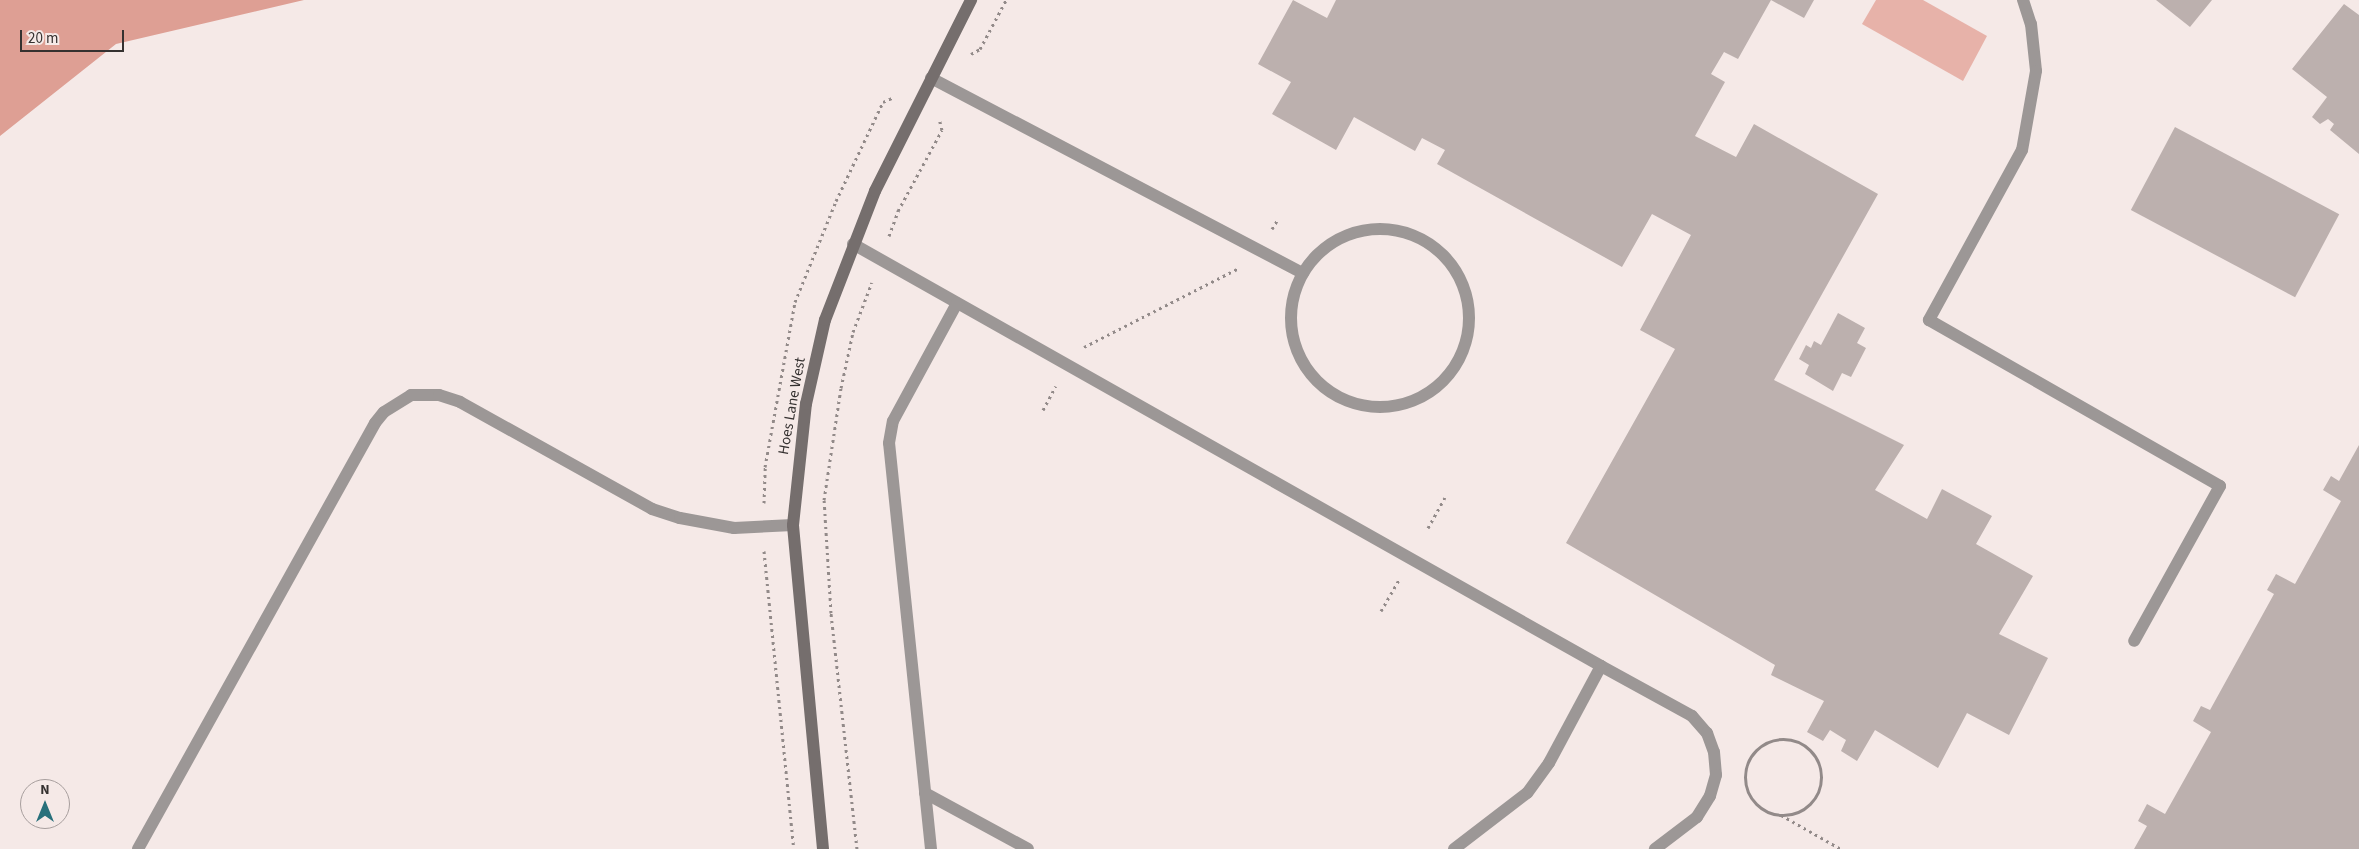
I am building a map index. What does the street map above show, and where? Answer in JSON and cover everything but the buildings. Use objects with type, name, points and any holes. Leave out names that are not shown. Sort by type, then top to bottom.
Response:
[{"type":"street","name":"Hoes Lane West","points":[[824,849],[793,525],[806,404],[825,320],[853,244],[875,191],[970,0]]},
{"type":"lane","points":[[2024,0],[2031,24],[2036,71],[2022,150],[1929,320],[2220,486],[2134,641]]},
{"type":"lane","points":[[931,78],[1303,273]]},
{"type":"lane","points":[[1390,229],[1425,240],[1440,251],[1461,282],[1469,326],[1461,354],[1446,378],[1424,396],[1408,403],[1371,407],[1336,395],[1309,371],[1296,345],[1292,328],[1293,300],[1303,273],[1314,259],[1337,240],[1353,233],[1390,229]]},
{"type":"lane","points":[[853,244],[1692,716],[1707,733],[1714,752],[1716,775],[1710,796],[1697,816],[1655,849]]},
{"type":"lane","points":[[931,849],[889,443],[893,421],[957,303]]},
{"type":"lane","points":[[138,849],[375,423],[384,412],[411,395],[439,395],[460,402],[652,509],[680,518],[734,528],[793,525]]},
{"type":"lane","points":[[1454,849],[1527,793],[1549,763],[1601,666]]},
{"type":"lane","points":[[925,793],[1028,849]]},
{"type":"path","points":[[857,849],[831,613],[824,500],[841,388],[853,332],[898,211],[942,130],[931,78]]},
{"type":"path","points":[[1076,351],[1237,269]]},
{"type":"path","points":[[1043,410],[1058,384]]},
{"type":"path","points":[[1428,528],[1445,497]]},
{"type":"path","points":[[1381,611],[1401,575]]},
{"type":"path","points":[[1781,815],[1806,808],[1820,787],[1821,774],[1811,751],[1788,739],[1764,744],[1747,764],[1745,776],[1753,800],[1770,813],[1781,815],[1841,849]]},
{"type":"shaded area","points":[[0,0],[304,0],[116,44],[0,136]]},
{"type":"shaded area","points":[[1876,0],[1923,0],[1987,36],[1963,81],[1862,24]]}]
